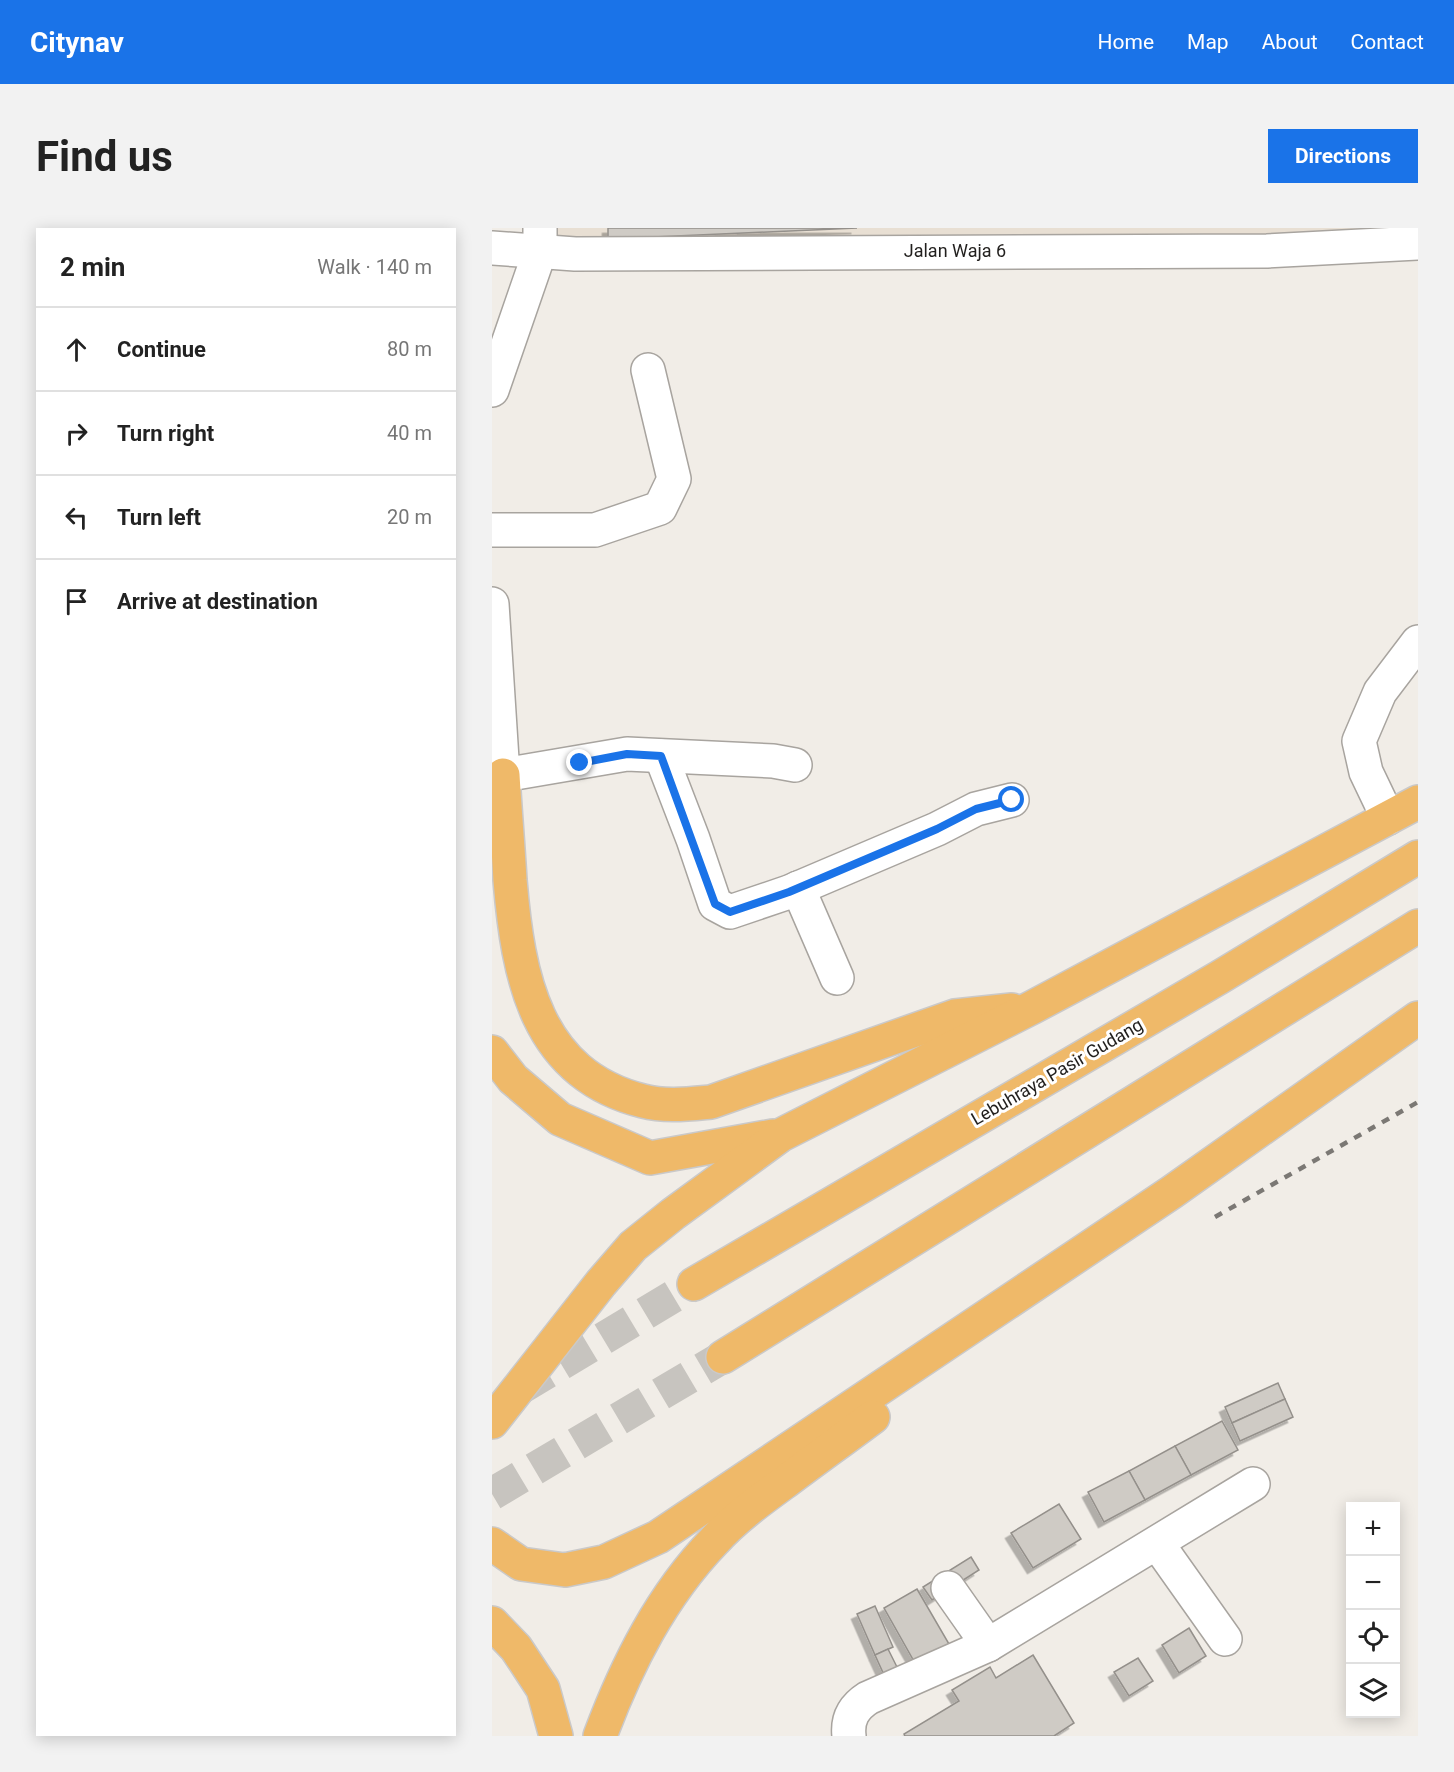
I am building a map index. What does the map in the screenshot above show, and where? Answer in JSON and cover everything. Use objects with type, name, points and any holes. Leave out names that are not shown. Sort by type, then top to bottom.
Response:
[{"type":"highway","points":[[503,775],[515,933],[523,974],[538,1018],[557,1047],[580,1072],[609,1089],[644,1102],[676,1105],[711,1102],[955,1016],[1033,1007]]},
{"type":"highway","points":[[492,1422],[601,1283],[633,1246],[781,1135],[1033,1007],[1418,802]]},
{"type":"highway","name":"Lebuhraya Pasir Gudang","points":[[694,1284],[1220,977],[1418,857]]},
{"type":"highway","points":[[723,1357],[1418,926]]},
{"type":"highway","points":[[492,1544],[520,1564],[565,1570],[604,1562],[658,1537],[1172,1192],[1418,1018]]},
{"type":"highway","points":[[492,1052],[513,1078],[560,1119],[650,1158],[781,1135]]},
{"type":"highway","points":[[600,1736],[617,1691],[645,1633],[679,1582],[715,1539],[761,1500],[1172,1192]]},
{"type":"highway","points":[[492,1623],[516,1648],[543,1689],[556,1736]]},
{"type":"street","name":"Jalan Waja 6","points":[[492,248],[540,240],[1267,240],[1418,243]]},
{"type":"street","points":[[492,390],[506,306],[540,240]]},
{"type":"street","points":[[492,530],[595,530],[660,508],[674,479],[648,370]]},
{"type":"street","points":[[492,604],[503,775],[627,754],[773,761],[795,765]]},
{"type":"street","points":[[1388,818],[1366,772],[1359,741],[1380,692],[1418,642]]},
{"type":"street","points":[[661,756],[715,904],[730,912],[798,888],[937,829],[976,809],[1012,800]]},
{"type":"street","points":[[798,888],[837,978]]},
{"type":"street","points":[[849,1736],[848,1730],[857,1705],[868,1698],[988,1645],[1253,1484]]},
{"type":"street","points":[[1157,1542],[1225,1639]]},
{"type":"street","points":[[948,1588],[988,1645]]},
{"type":"shaded area","points":[[544,228],[1418,228],[1418,248],[544,248]]},
{"type":"building","points":[[608,228],[857,228],[608,239]]},
{"type":"building","points":[[1278,1383],[1285,1399],[1232,1423],[1225,1407]]},
{"type":"building","points":[[1285,1399],[1293,1417],[1240,1441],[1232,1423]]},
{"type":"building","points":[[1222,1421],[1238,1450],[1191,1475],[1175,1446]]},
{"type":"building","points":[[1175,1446],[1191,1475],[1145,1500],[1129,1471]]},
{"type":"building","points":[[1129,1471],[1145,1500],[1104,1522],[1088,1492]]},
{"type":"building","points":[[1059,1504],[1081,1539],[1033,1568],[1011,1533]]},
{"type":"building","points":[[971,1557],[979,1570],[932,1600],[923,1587]]},
{"type":"building","points":[[917,1589],[949,1644],[915,1663],[884,1608]]},
{"type":"building","points":[[875,1606],[893,1647],[875,1655],[857,1614]]},
{"type":"building","points":[[1189,1628],[1206,1656],[1179,1673],[1162,1645]]},
{"type":"building","points":[[888,1649],[899,1671],[885,1677],[875,1655]]},
{"type":"building","points":[[1033,1655],[1074,1723],[1054,1736],[905,1736],[904,1734],[959,1701],[952,1690],[990,1667],[996,1678]]},
{"type":"building","points":[[1138,1658],[1153,1681],[1129,1696],[1114,1672]]},
{"type":"tunnel","points":[[519,1389],[694,1284]]},
{"type":"tunnel","points":[[492,1494],[723,1357]]},
{"type":"railway","points":[[1215,1217],[1418,1102]]},
{"type":"route","points":[[580,763],[627,754],[661,756],[715,904],[730,912],[789,892],[937,829],[976,809],[1012,800]]}]
